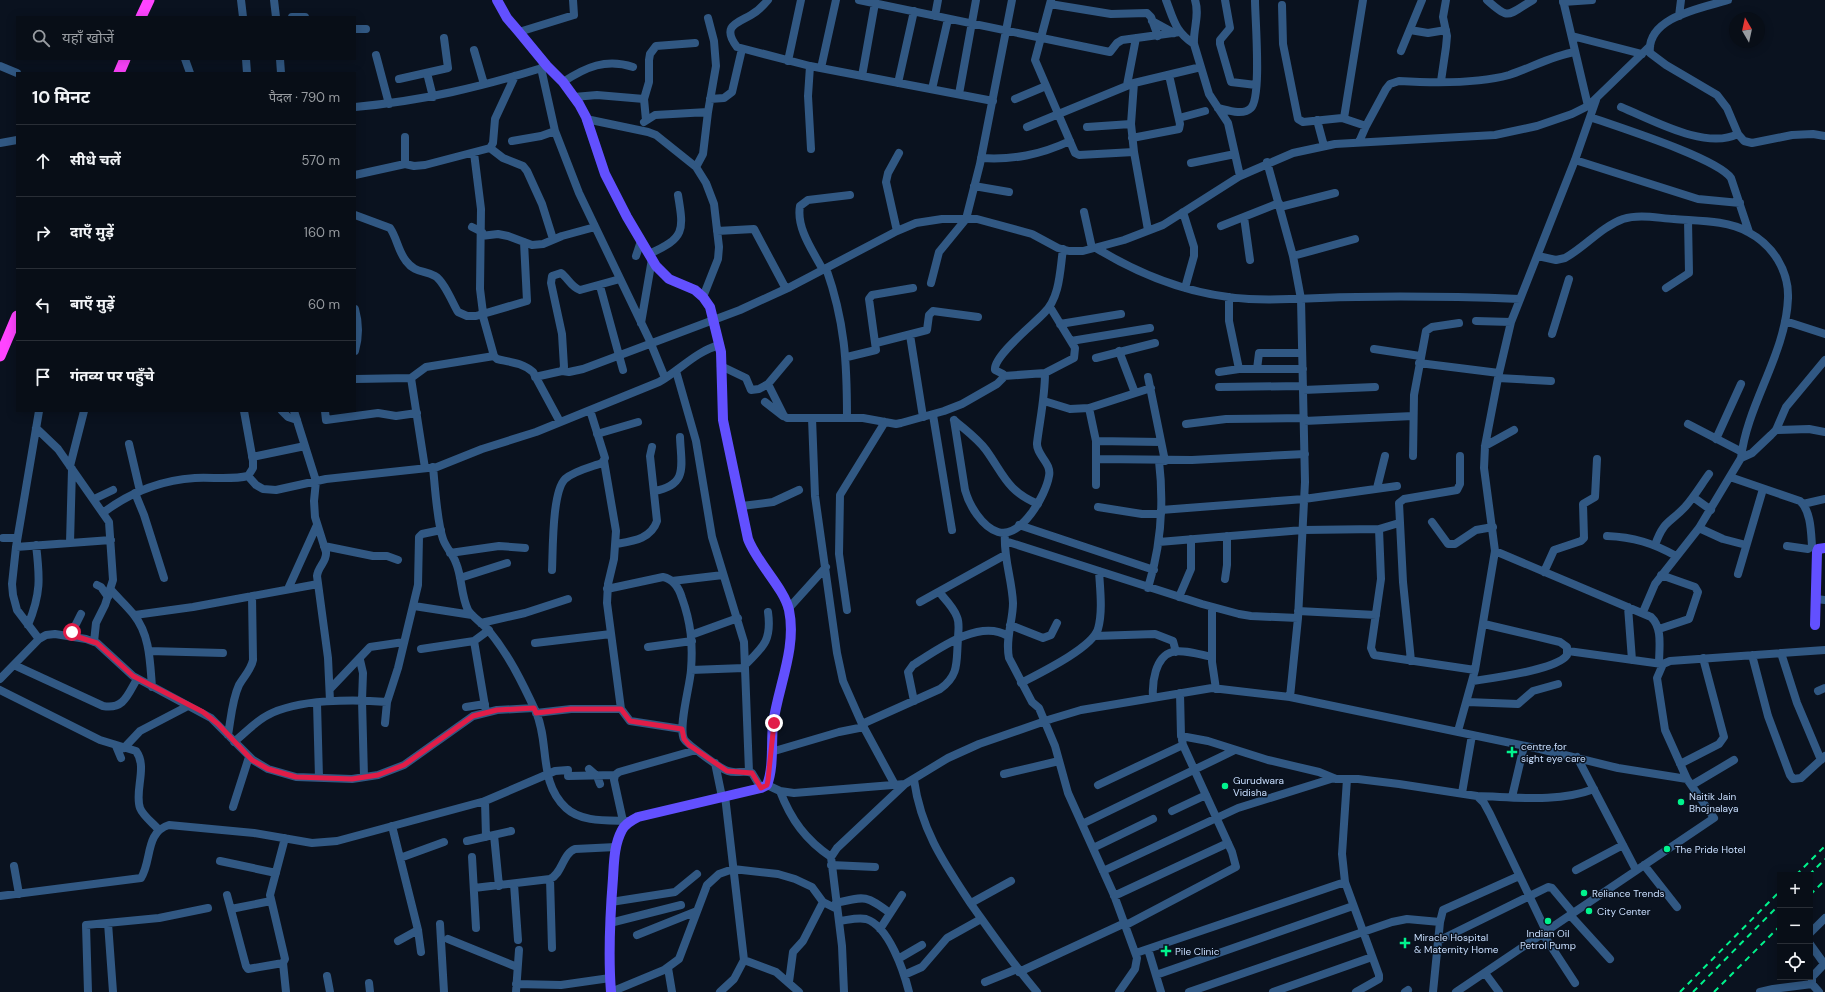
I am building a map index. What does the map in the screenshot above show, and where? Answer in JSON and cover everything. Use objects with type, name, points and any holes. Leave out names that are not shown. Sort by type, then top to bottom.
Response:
[{"type":"highway","points":[[141,16],[149,0]]},
{"type":"highway","points":[[119,72],[125,60]]},
{"type":"highway","points":[[0,356],[16,318]]},
{"type":"main road","points":[[497,0],[507,18],[544,67],[563,82],[574,97],[586,120],[605,174],[650,256],[669,278],[695,290],[703,297],[710,307],[720,345],[723,420],[753,552],[780,593],[788,609],[791,628],[789,648],[774,723],[771,752],[764,786],[638,817],[627,821],[622,829],[616,847],[611,902],[611,992]]},
{"type":"main road","points":[[1816,625],[1821,600],[1817,552],[1818,549],[1825,548]]},
{"type":"street","points":[[241,0],[243,16]]},
{"type":"street","points":[[274,0],[276,16]]},
{"type":"street","points":[[519,32],[574,16],[573,0]]},
{"type":"street","points":[[768,0],[760,9],[736,22],[732,27],[731,35],[733,42],[742,49],[810,66],[993,101]]},
{"type":"street","points":[[788,60],[801,0]]},
{"type":"street","points":[[821,68],[836,0]]},
{"type":"street","points":[[902,9],[904,0]]},
{"type":"street","points":[[935,16],[938,0]]},
{"type":"street","points":[[959,94],[976,0]]},
{"type":"street","points":[[931,282],[939,252],[966,219],[993,101],[1012,0]]},
{"type":"street","points":[[1166,0],[1178,33]]},
{"type":"street","points":[[1195,0],[1198,10],[1194,40],[1209,94],[1228,123],[1240,176]]},
{"type":"street","points":[[1225,0],[1230,28],[1220,40],[1220,44],[1228,76],[1231,82],[1256,85]]},
{"type":"street","points":[[1218,108],[1239,112],[1246,111],[1252,108],[1254,102],[1257,66],[1254,0]]},
{"type":"street","points":[[1344,118],[1363,0]]},
{"type":"street","points":[[1401,51],[1422,0]]},
{"type":"street","points":[[1441,81],[1446,47],[1446,30],[1443,17],[1446,0]]},
{"type":"street","points":[[1487,0],[1500,13],[1505,14],[1533,0]]},
{"type":"street","points":[[1588,106],[1572,36],[1562,1],[1592,0]]},
{"type":"street","points":[[1679,16],[1681,0]]},
{"type":"street","points":[[1728,0],[1679,16],[1664,23],[1652,37],[1650,52],[1656,58],[1717,95],[1727,108],[1738,134],[1744,141],[1752,143],[1792,135],[1813,134],[1825,136]]},
{"type":"street","points":[[864,1],[1110,52],[1117,43],[1136,38],[1178,33]]},
{"type":"street","points":[[1134,152],[1077,155],[1058,115],[1035,60],[1051,2],[1111,14],[1146,13],[1152,21],[1158,36]]},
{"type":"street","points":[[862,76],[875,3]]},
{"type":"street","points":[[1282,6],[1283,44],[1296,115],[1300,121],[1344,118],[1366,126]]},
{"type":"street","points":[[898,83],[914,11]]},
{"type":"street","points":[[696,167],[704,154],[708,112],[716,58],[714,41],[708,18]]},
{"type":"street","points":[[932,89],[948,18]]},
{"type":"street","points":[[1152,21],[1194,40]]},
{"type":"street","points":[[356,29],[366,29]]},
{"type":"street","points":[[1410,30],[1428,33],[1446,30]]},
{"type":"street","points":[[1572,36],[1642,54]]},
{"type":"street","points":[[399,79],[448,68],[444,38]]},
{"type":"street","points":[[1136,38],[1130,84],[1131,124],[1134,152],[1148,230]]},
{"type":"street","points":[[646,120],[644,99],[649,82],[650,54],[652,49],[656,46],[695,43]]},
{"type":"street","points":[[535,377],[562,371],[569,372],[583,369],[740,310],[825,269],[896,230],[929,220],[977,219],[1032,234],[1063,250],[1083,251],[1163,225],[1240,176],[1267,162],[1293,153],[1324,146],[1359,142],[1495,135],[1537,126],[1572,114],[1588,106],[1596,100],[1650,46]]},
{"type":"street","points":[[710,99],[724,98],[732,92],[742,49]]},
{"type":"street","points":[[474,50],[484,84]]},
{"type":"street","points":[[1359,142],[1366,126],[1390,84],[1399,81],[1441,81],[1493,78],[1510,74],[1557,55],[1575,52]]},
{"type":"street","points":[[376,55],[389,104]]},
{"type":"street","points":[[185,60],[190,72]]},
{"type":"street","points":[[246,60],[247,72]]},
{"type":"street","points":[[280,60],[281,72]]},
{"type":"street","points":[[563,82],[584,70],[600,64],[619,63],[632,67]]},
{"type":"street","points":[[0,66],[16,73]]},
{"type":"street","points":[[810,66],[808,96],[811,149]]},
{"type":"street","points":[[356,107],[389,104],[433,97],[544,67],[555,131],[579,193],[641,323],[665,378]]},
{"type":"street","points":[[1027,127],[1130,84],[1201,67]]},
{"type":"street","points":[[428,73],[433,97]]},
{"type":"street","points":[[1132,138],[1179,129],[1179,118],[1169,75]]},
{"type":"street","points":[[356,175],[405,164],[425,165],[490,148],[493,143],[495,119],[514,76]]},
{"type":"street","points":[[1015,100],[1046,86]]},
{"type":"street","points":[[574,97],[597,94],[644,99]]},
{"type":"street","points":[[1458,731],[1476,670],[1495,550],[1493,527],[1486,493],[1484,468],[1485,446],[1498,376],[1511,322],[1575,160],[1596,100]]},
{"type":"street","points":[[1622,107],[1701,138],[1723,138],[1738,134]]},
{"type":"street","points":[[1179,118],[1205,111]]},
{"type":"street","points":[[639,130],[646,120],[655,115],[708,112]]},
{"type":"street","points":[[1590,117],[1700,158],[1721,168],[1731,178],[1749,232]]},
{"type":"street","points":[[586,120],[639,130],[656,135],[696,167],[706,183],[714,204],[718,231],[718,259],[703,297]]},
{"type":"street","points":[[1317,120],[1324,146]]},
{"type":"street","points":[[1087,127],[1131,124]]},
{"type":"street","points":[[512,141],[527,140],[555,131]]},
{"type":"street","points":[[404,137],[405,164]]},
{"type":"street","points":[[0,143],[16,140]]},
{"type":"street","points":[[981,158],[999,159],[1030,156],[1053,149],[1070,141]]},
{"type":"street","points":[[490,148],[503,158],[524,166],[528,171],[542,204],[553,239]]},
{"type":"street","points":[[474,153],[481,198],[480,289],[482,313],[494,356]]},
{"type":"street","points":[[896,230],[886,182],[888,173],[899,153]]},
{"type":"street","points":[[1191,163],[1235,154]]},
{"type":"street","points":[[1575,160],[1698,199],[1740,203]]},
{"type":"street","points":[[1267,162],[1293,256],[1301,298],[1305,454],[1304,499],[1298,614],[1290,697]]},
{"type":"street","points":[[974,186],[1009,192]]},
{"type":"street","points":[[1221,226],[1280,205],[1335,193]]},
{"type":"street","points":[[641,323],[650,256],[666,246],[678,235],[682,224],[678,194]]},
{"type":"street","points":[[846,418],[846,357],[838,305],[825,269],[803,230],[800,218],[800,206],[808,200],[850,195]]},
{"type":"street","points":[[1084,212],[1094,248],[1143,273],[1185,288],[1228,297],[1274,300],[1301,298],[1411,296],[1520,299]]},
{"type":"street","points":[[1183,212],[1194,247],[1194,256],[1185,288]]},
{"type":"street","points":[[356,215],[390,228],[406,262],[422,273],[435,276],[439,280],[458,312],[468,316],[476,316],[527,301],[524,242]]},
{"type":"street","points":[[1538,256],[1556,260],[1565,258],[1612,224],[1623,219],[1637,216],[1688,220],[1717,223],[1749,232],[1768,248],[1779,260],[1786,277],[1788,298],[1785,321],[1779,344],[1744,440],[1741,455],[1711,510],[1699,528],[1661,575],[1648,598],[1643,612]]},
{"type":"street","points":[[1244,217],[1250,260]]},
{"type":"street","points":[[1666,288],[1689,273],[1688,220]]},
{"type":"street","points":[[472,227],[481,234],[498,234],[532,244],[543,244],[553,239],[595,227]]},
{"type":"street","points":[[718,231],[754,229],[758,233],[786,289]]},
{"type":"street","points":[[1293,256],[1355,239]]},
{"type":"street","points":[[636,256],[641,241]]},
{"type":"street","points":[[1050,307],[1075,348],[1074,358],[1045,373],[1004,376],[995,370],[995,366],[1010,345],[1050,307],[1056,290],[1063,250]]},
{"type":"street","points":[[562,371],[564,367],[564,341],[551,280],[556,274],[561,273],[576,289],[587,289],[620,279]]},
{"type":"street","points":[[1552,334],[1569,279]]},
{"type":"street","points":[[600,286],[623,370]]},
{"type":"street","points":[[846,357],[874,352],[876,350],[870,297],[875,294],[914,288]]},
{"type":"street","points":[[1228,297],[1229,322],[1239,369]]},
{"type":"street","points":[[876,343],[927,330],[929,315],[934,311],[978,316]]},
{"type":"street","points":[[356,313],[358,324],[356,346]]},
{"type":"street","points":[[1060,324],[1121,314]]},
{"type":"street","points":[[1476,321],[1511,322]]},
{"type":"street","points":[[1785,321],[1825,334]]},
{"type":"street","points":[[1413,456],[1413,416],[1420,359],[1428,328],[1459,323]]},
{"type":"street","points":[[1071,341],[1150,328]]},
{"type":"street","points":[[910,335],[923,417]]},
{"type":"street","points":[[1096,358],[1155,343]]},
{"type":"street","points":[[248,476],[256,485],[264,489],[276,490],[316,481],[429,468],[590,410],[665,378],[701,352],[720,345]]},
{"type":"street","points":[[1374,349],[1498,376],[1551,381]]},
{"type":"street","points":[[1120,351],[1135,393]]},
{"type":"street","points":[[1257,369],[1258,354],[1262,352],[1302,353]]},
{"type":"street","points":[[356,379],[411,378],[426,367],[494,356],[527,367],[535,377],[560,422]]},
{"type":"street","points":[[721,366],[746,378],[751,390],[759,389],[768,384],[789,359]]},
{"type":"street","points":[[1688,424],[1741,455],[1752,453],[1776,430],[1786,407],[1825,360]]},
{"type":"street","points":[[1218,372],[1239,369],[1303,370]]},
{"type":"street","points":[[676,371],[696,441],[712,537],[738,618],[744,642],[749,772]]},
{"type":"street","points":[[1045,373],[1044,401],[1037,444],[1046,462],[1050,475],[1032,515],[1019,524],[1005,537],[1005,555],[1013,604],[1007,650],[1009,658],[1032,702],[1039,708],[1055,746],[1068,793],[1114,896],[1136,953],[1137,958],[1135,969],[1119,992]]},
{"type":"street","points":[[764,402],[784,416],[792,419],[846,418],[896,424],[933,415],[962,404],[997,384],[1004,376]]},
{"type":"street","points":[[1148,377],[1161,442],[1163,491],[1159,542],[1154,570],[1148,588]]},
{"type":"street","points":[[411,378],[442,538],[456,562],[468,610],[489,630],[511,663],[535,711],[541,729],[548,778],[556,797],[566,808],[583,817],[599,820],[627,821],[614,780],[615,775]]},
{"type":"street","points":[[768,384],[784,416]]},
{"type":"street","points":[[1716,439],[1741,384]]},
{"type":"street","points":[[1219,387],[1375,387]]},
{"type":"street","points":[[1044,401],[1070,409],[1089,408],[1151,388]]},
{"type":"street","points":[[1089,408],[1096,441],[1096,485]]},
{"type":"street","points":[[590,410],[604,461],[613,508],[616,544],[607,589],[611,634],[621,709],[630,721],[682,729]]},
{"type":"street","points":[[944,411],[981,444],[1002,476],[1020,495],[1038,504]]},
{"type":"street","points":[[39,412],[16,543],[13,595],[17,610],[39,639]]},
{"type":"street","points":[[70,543],[71,467],[84,412]]},
{"type":"street","points":[[244,412],[253,468],[248,476]]},
{"type":"street","points":[[283,412],[288,417],[297,420]]},
{"type":"street","points":[[294,412],[316,481],[314,501],[317,525],[326,557],[318,571],[318,584],[328,658],[330,701]]},
{"type":"street","points":[[325,412],[326,420],[378,413],[396,416],[417,414]]},
{"type":"street","points":[[933,415],[952,530]]},
{"type":"street","points":[[1186,424],[1226,418],[1304,420],[1413,416]]},
{"type":"street","points":[[812,418],[815,496],[837,653],[843,681],[863,725],[894,785]]},
{"type":"street","points":[[954,420],[968,501],[983,521],[994,531],[1005,537],[1148,588],[1212,607],[1251,616],[1298,614],[1376,615]]},
{"type":"street","points":[[597,434],[638,422]]},
{"type":"street","points":[[847,610],[839,554],[840,495],[885,422]]},
{"type":"street","points":[[36,428],[58,449],[104,512],[109,522],[113,580],[96,623],[94,642]]},
{"type":"street","points":[[1776,430],[1809,429],[1825,432]]},
{"type":"street","points":[[1485,446],[1514,430]]},
{"type":"street","points":[[654,491],[672,486],[679,478],[682,469],[680,436]]},
{"type":"street","points":[[1096,441],[1161,442]]},
{"type":"street","points":[[129,444],[137,492],[164,578]]},
{"type":"street","points":[[252,457],[305,446]]},
{"type":"street","points":[[616,544],[630,542],[646,536],[654,530],[657,521],[650,456],[652,447]]},
{"type":"street","points":[[1097,459],[1162,461],[1305,454]]},
{"type":"street","points":[[1377,488],[1385,456]]},
{"type":"street","points":[[1411,661],[1399,523],[1399,507],[1401,501],[1444,493],[1459,488],[1460,456]]},
{"type":"street","points":[[1544,572],[1554,550],[1581,541],[1584,538],[1583,504],[1595,497],[1597,459]]},
{"type":"street","points":[[552,570],[556,500],[561,485],[568,477],[604,461]]},
{"type":"street","points":[[1655,545],[1660,531],[1665,523],[1683,508],[1709,474]]},
{"type":"street","points":[[104,512],[118,501],[137,492],[167,482],[194,478],[248,476]]},
{"type":"street","points":[[1730,477],[1800,501],[1803,504],[1811,528],[1812,546],[1808,549],[1787,546]]},
{"type":"street","points":[[1098,507],[1142,514],[1304,499],[1397,486]]},
{"type":"street","points":[[1738,574],[1763,489]]},
{"type":"street","points":[[94,499],[113,490]]},
{"type":"street","points":[[742,506],[773,502],[799,490]]},
{"type":"street","points":[[1693,496],[1711,510]]},
{"type":"street","points":[[1803,504],[1825,499]]},
{"type":"street","points":[[1432,522],[1448,544],[1451,545],[1455,544],[1476,530],[1493,527]]},
{"type":"street","points":[[1159,542],[1303,530],[1379,529],[1399,523]]},
{"type":"street","points":[[1019,524],[1154,570]]},
{"type":"street","points":[[288,589],[317,525]]},
{"type":"street","points":[[1699,528],[1723,539],[1746,545]]},
{"type":"street","points":[[1379,529],[1381,579],[1371,648],[1374,655],[1476,670]]},
{"type":"street","points":[[385,723],[387,702],[398,668],[414,606],[419,572],[419,537],[422,534],[441,530]]},
{"type":"street","points":[[1225,579],[1227,565],[1227,536]]},
{"type":"street","points":[[1607,536],[1625,536],[1655,545],[1676,556]]},
{"type":"street","points":[[3,538],[16,543],[36,545],[111,540]]},
{"type":"street","points":[[1180,597],[1190,569],[1191,539]]},
{"type":"street","points":[[28,625],[35,610],[40,583],[36,545]]},
{"type":"street","points":[[324,546],[373,556],[387,556],[398,560]]},
{"type":"street","points":[[450,553],[499,546],[525,548]]},
{"type":"street","points":[[1456,992],[1714,818],[1689,782],[1665,730],[1657,678],[1661,664],[1657,622],[1643,612],[1544,572],[1495,550]]},
{"type":"street","points":[[920,602],[1005,555]]},
{"type":"street","points":[[460,578],[507,563]]},
{"type":"street","points":[[788,609],[826,567]]},
{"type":"street","points":[[1095,636],[1100,619],[1099,571]]},
{"type":"street","points":[[672,581],[723,575]]},
{"type":"street","points":[[1658,629],[1689,619],[1698,592],[1695,587],[1661,575]]},
{"type":"street","points":[[607,589],[669,578],[680,593],[689,618],[691,638],[691,670],[682,729],[684,739],[696,750],[727,771],[749,772],[764,786],[780,791],[794,793],[906,784]]},
{"type":"street","points":[[135,615],[193,607],[318,584]]},
{"type":"street","points":[[97,585],[135,615],[142,629],[149,651],[152,687]]},
{"type":"street","points":[[771,752],[863,725],[949,683],[957,664],[959,628],[957,618],[939,592]]},
{"type":"street","points":[[228,735],[235,697],[253,660],[252,596]]},
{"type":"street","points":[[481,623],[525,613],[568,598]]},
{"type":"street","points":[[414,606],[472,614]]},
{"type":"street","points":[[1212,607],[1212,657],[1216,689]]},
{"type":"street","points":[[1628,607],[1632,660]]},
{"type":"street","points":[[691,670],[744,667],[767,641],[770,625],[768,612]]},
{"type":"street","points":[[73,635],[81,614]]},
{"type":"street","points":[[648,647],[691,638],[738,618]]},
{"type":"street","points":[[1010,625],[1043,638],[1051,635],[1057,623]]},
{"type":"street","points":[[1484,624],[1560,642],[1564,644],[1568,651]]},
{"type":"street","points":[[421,649],[474,641],[489,630]]},
{"type":"street","points":[[914,701],[908,672],[909,668],[958,638],[978,632],[994,631],[1008,636]]},
{"type":"street","points":[[535,644],[611,634]]},
{"type":"street","points":[[0,679],[39,639],[46,635],[73,635],[94,642],[137,678],[211,718],[249,757],[268,769],[296,777],[352,779],[378,775],[404,765],[485,708]]},
{"type":"street","points":[[1022,683],[1054,666],[1095,636],[1161,635],[1173,641],[1176,652]]},
{"type":"street","points":[[474,641],[485,708]]},
{"type":"street","points":[[330,689],[360,660],[370,648],[404,642]]},
{"type":"street","points":[[1568,651],[1661,664],[1670,660],[1825,650]]},
{"type":"street","points":[[149,651],[223,653]]},
{"type":"street","points":[[1473,681],[1506,676],[1539,668],[1565,659],[1568,651]]},
{"type":"street","points":[[1153,697],[1154,673],[1166,656],[1176,652],[1212,657]]},
{"type":"street","points":[[1752,655],[1768,716],[1790,775],[1793,779],[1801,778],[1823,758],[1797,703],[1781,653]]},
{"type":"street","points":[[1680,764],[1719,744],[1724,737],[1703,658]]},
{"type":"street","points":[[360,660],[363,673],[362,700],[364,777]]},
{"type":"street","points":[[14,665],[103,706],[112,708],[123,702],[137,678]]},
{"type":"street","points":[[1467,702],[1518,704],[1533,691],[1558,684]]},
{"type":"street","points":[[844,992],[839,921],[831,861],[833,852],[906,784],[936,764],[979,744],[1044,721],[1081,710],[1153,697],[1216,689],[1290,697],[1458,731],[1576,757],[1618,768],[1689,782],[1734,760]]},
{"type":"street","points":[[0,690],[18,700],[120,747],[136,751],[140,755],[140,808],[144,815],[159,830]]},
{"type":"street","points":[[985,982],[1018,970],[1125,924],[1233,870],[1236,867],[1236,863],[1228,843],[1183,745],[1181,736],[1180,693]]},
{"type":"street","points":[[234,742],[270,714],[281,709],[330,701],[362,700],[387,702]]},
{"type":"street","points":[[317,703],[319,778]]},
{"type":"street","points":[[120,747],[140,731],[188,706]]},
{"type":"street","points":[[466,707],[535,711],[621,709]]},
{"type":"street","points":[[1462,793],[1472,735]]},
{"type":"street","points":[[1181,736],[1208,740],[1236,750],[1319,772],[1334,778],[1477,796],[1512,797],[1576,795],[1594,789]]},
{"type":"street","points":[[1098,785],[1183,745]]},
{"type":"street","points":[[1512,797],[1524,746]]},
{"type":"street","points":[[120,747],[121,758]]},
{"type":"street","points":[[0,896],[141,878],[145,869],[152,840],[159,830],[169,826],[179,825],[254,833],[312,843],[337,841],[485,801],[548,778],[555,771],[597,776],[615,775],[619,772],[696,750]]},
{"type":"street","points":[[1082,824],[1236,750]]},
{"type":"street","points":[[233,807],[249,757]]},
{"type":"street","points":[[1576,757],[1636,870]]},
{"type":"street","points":[[1004,774],[1059,761]]},
{"type":"street","points":[[715,763],[724,797],[744,960],[734,979],[720,992]]},
{"type":"street","points":[[589,769],[597,776],[600,784]]},
{"type":"street","points":[[1103,871],[1256,801],[1334,778]]},
{"type":"street","points":[[1347,779],[1342,854],[1345,882],[1379,979],[1356,992]]},
{"type":"street","points":[[914,780],[922,818],[930,837],[950,872],[1018,970],[1037,992]]},
{"type":"street","points":[[780,791],[794,821],[804,835],[831,861],[875,867]]},
{"type":"street","points":[[1172,811],[1206,795]]},
{"type":"street","points":[[1477,796],[1484,803],[1490,814],[1529,896],[1544,932],[1575,983]]},
{"type":"street","points":[[485,801],[499,886]]},
{"type":"street","points":[[1093,848],[1153,819]]},
{"type":"street","points":[[392,826],[418,930],[421,952]]},
{"type":"street","points":[[467,841],[511,831]]},
{"type":"street","points":[[285,838],[270,895],[285,959],[283,963],[286,992]]},
{"type":"street","points":[[400,858],[444,842]]},
{"type":"street","points":[[1114,896],[1228,843]]},
{"type":"street","points":[[1576,870],[1623,845]]},
{"type":"street","points":[[474,888],[550,879],[560,872],[571,850],[616,847]]},
{"type":"street","points":[[472,857],[476,928]]},
{"type":"street","points":[[220,861],[276,873]]},
{"type":"street","points":[[1644,865],[1677,906]]},
{"type":"street","points":[[14,866],[19,894]]},
{"type":"street","points":[[611,992],[668,968],[680,959],[708,885],[713,878],[733,869],[778,874],[795,879],[812,887],[823,902],[837,906],[858,898],[867,898],[890,913]]},
{"type":"street","points":[[611,902],[675,892],[697,874]]},
{"type":"street","points":[[1433,992],[1440,922],[1443,910],[1448,906],[1519,876]]},
{"type":"street","points":[[550,879],[552,948]]},
{"type":"street","points":[[971,904],[1011,881]]},
{"type":"street","points":[[1136,953],[1345,882]]},
{"type":"street","points":[[514,884],[518,940]]},
{"type":"street","points":[[1438,941],[1545,887],[1552,888],[1571,914],[1610,959]]},
{"type":"street","points":[[227,895],[248,969],[283,963]]},
{"type":"street","points":[[880,930],[902,895]]},
{"type":"street","points":[[231,909],[271,900]]},
{"type":"street","points":[[789,982],[793,952],[803,941],[823,902]]},
{"type":"street","points":[[610,923],[681,905]]},
{"type":"street","points":[[1156,976],[1353,906]]},
{"type":"street","points":[[88,992],[86,925],[159,918],[208,908]]},
{"type":"street","points":[[637,935],[697,911]]},
{"type":"street","points":[[1813,930],[1825,918]]},
{"type":"street","points":[[839,921],[864,919],[868,920],[880,930],[889,940],[898,959],[909,992]]},
{"type":"street","points":[[904,975],[922,967],[947,938],[982,919]]},
{"type":"street","points":[[1189,992],[1203,990],[1392,922],[1407,919],[1440,922]]},
{"type":"street","points":[[108,923],[113,992]]},
{"type":"street","points":[[440,924],[444,992]]},
{"type":"street","points":[[398,941],[418,930]]},
{"type":"street","points":[[448,939],[517,967]]},
{"type":"street","points":[[898,959],[922,945]]},
{"type":"street","points":[[1813,948],[1825,964],[1812,977],[1812,984],[1820,992],[1825,988]]},
{"type":"street","points":[[1148,949],[1161,992]]},
{"type":"street","points":[[519,950],[516,988],[572,988],[610,978]]},
{"type":"street","points":[[1273,992],[1285,990],[1372,957]]},
{"type":"street","points":[[744,960],[776,972],[799,992]]},
{"type":"street","points":[[668,968],[672,992]]},
{"type":"street","points":[[1485,973],[1500,992]]},
{"type":"street","points":[[328,976],[330,992]]},
{"type":"street","points":[[1760,992],[1812,984]]},
{"type":"railway","points":[[1799,872],[1825,846]]},
{"type":"railway","points":[[1812,872],[1825,859]]},
{"type":"railway","points":[[1813,892],[1825,880]]},
{"type":"railway","points":[[1680,992],[1777,894]]},
{"type":"railway","points":[[1693,992],[1777,907]]},
{"type":"railway","points":[[1714,992],[1777,929]]},
{"type":"place","name":"centre for sight eye care","points":[[1512,752]]},
{"type":"place","name":"Gurudwara Vidisha","points":[[1225,786]]},
{"type":"place","name":"Naitik Jain Bhojnalaya","points":[[1681,802]]},
{"type":"place","name":"The Pride Hotel","points":[[1667,849]]},
{"type":"place","name":"Reliance Trends","points":[[1584,893]]},
{"type":"place","name":"City Center","points":[[1589,911]]},
{"type":"place","name":"Indian Oil Petrol Pump","points":[[1548,921]]},
{"type":"place","name":"Miracle Hospital & Maternity Home","points":[[1405,943]]},
{"type":"place","name":"Pile Clinic","points":[[1166,951]]},
{"type":"route","points":[[72,632],[78,637],[97,643],[133,676],[188,706],[203,712],[218,724],[252,760],[268,769],[296,777],[352,779],[378,775],[404,765],[462,723],[473,716],[486,712],[534,708],[536,713],[597,708],[621,709],[630,721],[682,729],[684,739],[689,745],[723,770],[752,773],[761,788],[767,785],[774,723]]}]
